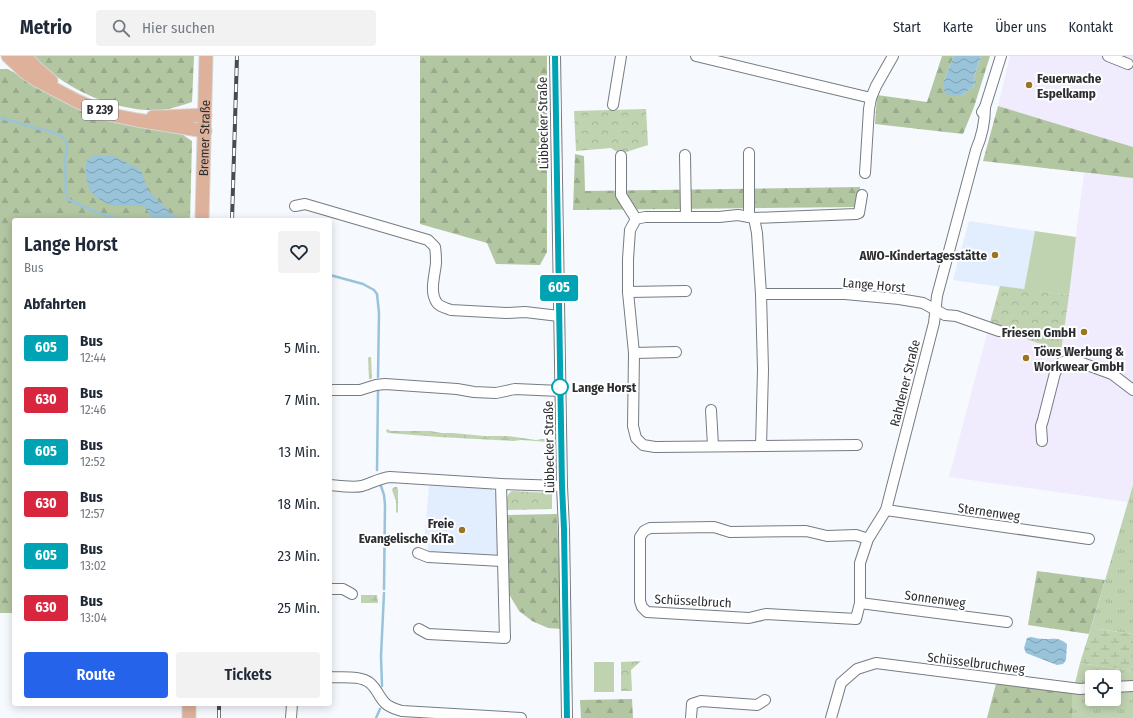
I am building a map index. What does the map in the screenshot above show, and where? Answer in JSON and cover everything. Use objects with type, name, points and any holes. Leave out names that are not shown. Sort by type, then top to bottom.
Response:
[{"type":"main road","name":"B 239","points":[[8,56],[25,72],[37,80],[77,101],[103,112],[137,120],[205,131]]},
{"type":"main road","name":"B 239","points":[[25,56],[36,68],[55,84],[78,97],[103,107],[137,116],[163,117],[205,115]]},
{"type":"main road","name":"Bremer Straße","points":[[202,218],[206,56]]},
{"type":"main road","points":[[189,706],[189,718]]},
{"type":"street","name":"Lübbecker Straße","points":[[555,56],[567,718]]},
{"type":"street","points":[[614,105],[621,56]]},
{"type":"street","points":[[696,56],[871,98]]},
{"type":"street","points":[[866,174],[869,109],[871,98],[893,56]]},
{"type":"street","name":"Rahdener Straße","points":[[856,619],[860,603],[860,563],[868,539],[886,510],[934,323],[937,296],[976,150],[975,138],[979,117],[985,107],[1001,56]]},
{"type":"street","points":[[1108,56],[1128,64]]},
{"type":"street","points":[[749,153],[752,218],[757,232],[761,294],[763,370],[761,446]]},
{"type":"street","points":[[686,155],[686,216]]},
{"type":"street","points":[[621,156],[621,195],[636,219]]},
{"type":"street","points":[[857,445],[656,447],[643,445],[636,438],[633,426],[634,353],[628,292],[628,259],[630,230],[636,219],[645,217],[686,216],[738,215],[752,218],[856,214],[859,213],[860,210],[862,195]]},
{"type":"street","points":[[295,206],[305,204],[428,240],[435,247],[436,262],[433,291],[434,298],[443,308],[451,310],[506,313],[525,312],[559,316]]},
{"type":"street","points":[[628,292],[686,290]]},
{"type":"street","name":"Lange Horst","points":[[761,294],[845,294],[899,299],[923,303],[945,315],[956,316],[998,331]]},
{"type":"street","points":[[634,353],[676,352]]},
{"type":"street","points":[[1042,441],[1041,426],[1055,373],[1061,363],[1071,359],[1112,374],[1133,390]]},
{"type":"street","points":[[332,390],[360,390],[385,384],[496,393],[515,389],[560,391]]},
{"type":"street","points":[[711,410],[712,446]]},
{"type":"street","points":[[332,485],[357,486],[390,477],[562,486]]},
{"type":"street","points":[[419,629],[428,634],[505,638],[501,484]]},
{"type":"street","name":"Sternenweg","points":[[886,510],[1089,539]]},
{"type":"street","name":"Schüsselbruch","points":[[856,619],[766,614],[749,618],[648,612],[642,607],[640,601],[640,537],[644,531],[650,528],[714,527],[730,532],[806,531],[827,536],[856,535],[868,539]]},
{"type":"street","points":[[418,553],[428,557],[502,561]]},
{"type":"street","points":[[332,589],[343,590],[352,594]]},
{"type":"street","name":"Sonnenweg","points":[[860,603],[1007,622]]},
{"type":"street","name":"Schüsselbruchweg","points":[[831,718],[841,683],[857,669],[876,663],[1085,689]]},
{"type":"street","points":[[332,677],[361,679],[370,682],[385,703],[392,708],[402,711],[521,718]]},
{"type":"street","points":[[1121,687],[1133,686]]},
{"type":"street","points":[[691,718],[692,704],[700,701],[757,705],[765,700]]},
{"type":"street","points":[[291,718],[292,706]]},
{"type":"shaded area","points":[[1010,56],[1133,56],[1133,147],[998,106]]},
{"type":"shaded area","points":[[1084,173],[1133,178],[1133,485],[1128,502],[949,477],[989,326],[1061,351]]},
{"type":"shaded area","name":"AWO-Kindertagesstätte","points":[[969,221],[1035,231],[1024,290],[953,280]]},
{"type":"shaded area","name":"Freie Evangelische KiTa","points":[[429,486],[491,489],[499,496],[500,554],[496,557],[428,553],[428,544],[424,544]]},
{"type":"green space","points":[[34,56],[194,56],[192,102],[173,108],[158,110],[147,110],[116,105],[85,94],[71,86],[57,77]]},
{"type":"green space","points":[[420,56],[547,56],[547,252],[540,265],[496,264],[487,243],[420,224]]},
{"type":"green space","points":[[942,56],[954,56],[944,80],[961,96],[973,87],[975,82],[974,77],[981,56],[990,56],[974,107],[963,134],[875,124],[877,95],[927,102]]},
{"type":"green space","points":[[0,69],[8,69],[33,84],[135,125],[183,135],[192,141],[190,218],[12,218],[12,613],[0,613]]},
{"type":"green space","points":[[998,106],[1133,147],[1133,178],[983,161]]},
{"type":"green space","points":[[646,109],[648,145],[620,154],[611,148],[576,151],[574,111]]},
{"type":"green space","points":[[575,154],[584,156],[585,191],[860,187],[858,207],[573,210]]},
{"type":"green space","points":[[1035,231],[1076,237],[1069,295],[1024,290]]},
{"type":"green space","points":[[1000,286],[1069,295],[1061,351],[989,326]]},
{"type":"green space","points":[[369,357],[371,357],[371,379],[369,379]]},
{"type":"green space","points":[[387,429],[391,431],[430,431],[484,436],[508,436],[536,440],[542,439],[549,440],[551,442],[388,433],[386,431]]},
{"type":"green space","points":[[1133,485],[1133,634],[1091,628]]},
{"type":"green space","points":[[397,487],[398,490],[397,513],[396,501],[392,490]]},
{"type":"green space","points":[[512,491],[552,493],[552,509],[507,510],[507,497]]},
{"type":"green space","points":[[557,514],[562,629],[548,628],[532,621],[519,611],[509,594],[505,515]]},
{"type":"green space","points":[[1037,571],[1105,580],[1089,634],[1028,625]]},
{"type":"green space","points":[[361,595],[377,595],[378,603],[361,603]]},
{"type":"green space","points":[[1091,628],[1133,634],[1133,671],[1080,663]]},
{"type":"green space","points":[[641,661],[631,670],[632,691],[621,691],[621,662]]},
{"type":"green space","points":[[594,662],[614,662],[614,692],[594,692]]},
{"type":"green space","points":[[1080,663],[1133,671],[1133,681],[1121,682],[1121,670],[1085,670],[1085,684],[1075,683]]},
{"type":"green space","points":[[997,680],[1072,689],[1072,718],[987,718]]},
{"type":"green space","points":[[1072,689],[1085,690],[1085,706],[1121,706],[1121,690],[1133,689],[1133,718],[1072,718]]},
{"type":"green space","points":[[632,699],[633,718],[581,718],[580,700]]},
{"type":"water","points":[[954,56],[981,56],[974,77],[975,82],[973,87],[961,96],[947,95],[943,89],[944,80]]},
{"type":"water","points":[[92,156],[114,156],[141,170],[148,190],[173,215],[179,218],[152,218],[144,206],[112,206],[97,198],[89,189],[86,175],[86,162]]},
{"type":"water","points":[[1031,637],[1061,640],[1067,644],[1066,660],[1063,664],[1057,665],[1026,653],[1024,648],[1027,638]]},
{"type":"waterway","points":[[0,118],[58,134],[65,139],[67,143],[65,159],[67,199],[114,218]]},
{"type":"waterway","points":[[332,276],[363,284],[374,290],[377,294],[379,313],[378,377]]},
{"type":"waterway","points":[[377,470],[378,391]]},
{"type":"waterway","points":[[380,483],[384,495],[385,505],[384,589]]},
{"type":"waterway","points":[[382,686],[381,656],[384,593]]},
{"type":"waterway","points":[[376,718],[380,709]]},
{"type":"railway","points":[[232,218],[237,56]]},
{"type":"railway","points":[[219,706],[219,718]]},
{"type":"bus line","name":"605","points":[[555,56],[567,718]]},
{"type":"place","name":"Feuerwache Espelkamp","points":[[1029,85]]},
{"type":"place","name":"AWO-Kindertagesstätte","points":[[995,255]]},
{"type":"place","name":"Friesen GmbH","points":[[1084,332]]},
{"type":"place","name":"Töws Werbung & Workwear GmbH","points":[[1026,358]]},
{"type":"place","name":"Lange Horst","points":[[560,387]]},
{"type":"place","name":"Freie Evangelische KiTa","points":[[462,530]]}]
